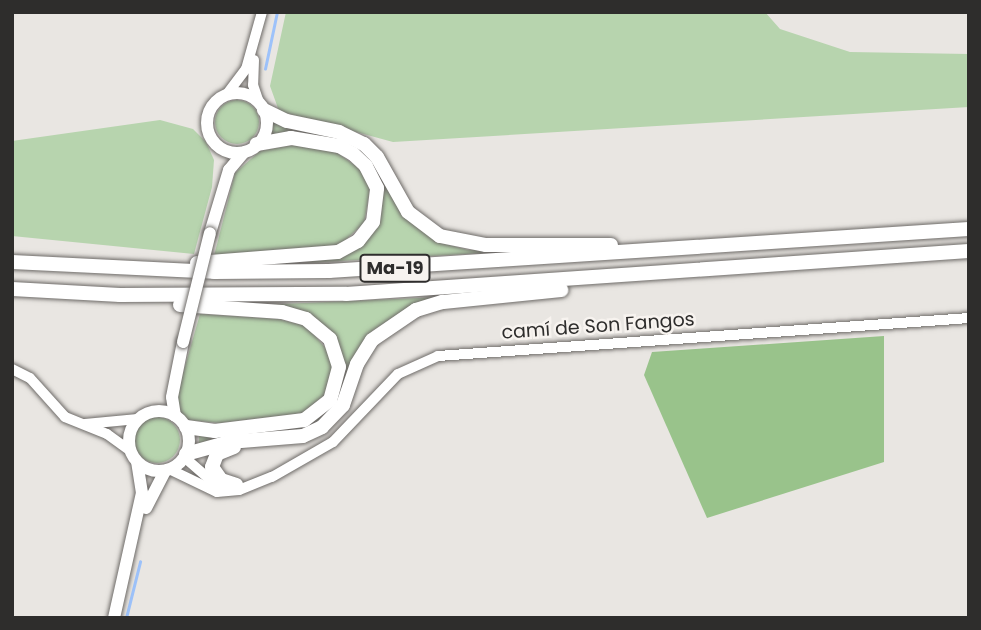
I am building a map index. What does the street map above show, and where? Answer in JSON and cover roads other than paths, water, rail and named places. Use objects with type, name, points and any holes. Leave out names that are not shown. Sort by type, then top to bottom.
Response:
[{"type":"highway","points":[[261,106],[286,121],[340,132],[364,144],[382,164],[408,212],[448,240],[486,245],[636,245],[665,250]]},
{"type":"highway","points":[[125,270],[148,263],[328,254],[351,246],[368,230],[378,195],[361,159],[339,146],[306,140],[282,138],[257,144]]},
{"type":"highway","name":"Ma-19","points":[[12,262],[125,270],[353,270],[969,229]]},
{"type":"highway","name":"Ma-19","points":[[12,289],[120,295],[346,294],[657,275],[969,251]]},
{"type":"highway","points":[[185,456],[217,444],[303,436],[330,421],[343,405],[357,363],[372,340],[416,310],[443,302],[623,284],[657,275]]},
{"type":"highway","points":[[120,295],[141,302],[290,314],[313,323],[334,346],[340,367],[337,384],[330,400],[311,417],[229,430],[186,427]]},
{"type":"highway","points":[[236,485],[217,477],[213,460],[224,449],[259,439]]},
{"type":"main road","points":[[130,555],[152,490],[167,470],[185,456],[186,427],[176,416],[172,397],[177,366],[218,199],[222,161],[207,130],[208,115],[215,102],[227,94],[242,93],[261,106],[266,128],[257,144],[244,152],[229,170],[218,199]]},
{"type":"main road","points":[[215,144],[228,151],[244,152]]},
{"type":"main road","points":[[114,618],[142,493],[137,463],[130,451],[129,436],[138,419],[151,412],[177,366]]},
{"type":"main road","points":[[151,412],[176,416]]},
{"type":"main road","points":[[137,463],[150,470],[167,470]]},
{"type":"street","points":[[227,94],[246,69],[262,12]]},
{"type":"street","points":[[256,39],[252,78],[261,106]]},
{"type":"street","name":"camí de Son Fangos","points":[[272,477],[333,442],[390,380],[429,358],[617,341],[969,318]]},
{"type":"street","points":[[12,369],[26,375],[60,413],[78,424],[107,434],[130,451]]},
{"type":"street","points":[[78,424],[138,419]]},
{"type":"street","points":[[185,456],[214,483],[236,485],[272,477]]},
{"type":"street","points":[[167,470],[217,492],[239,491],[272,477]]},
{"type":"waterway","points":[[265,69],[277,12]]},
{"type":"waterway","points":[[126,618],[140,562]]}]
